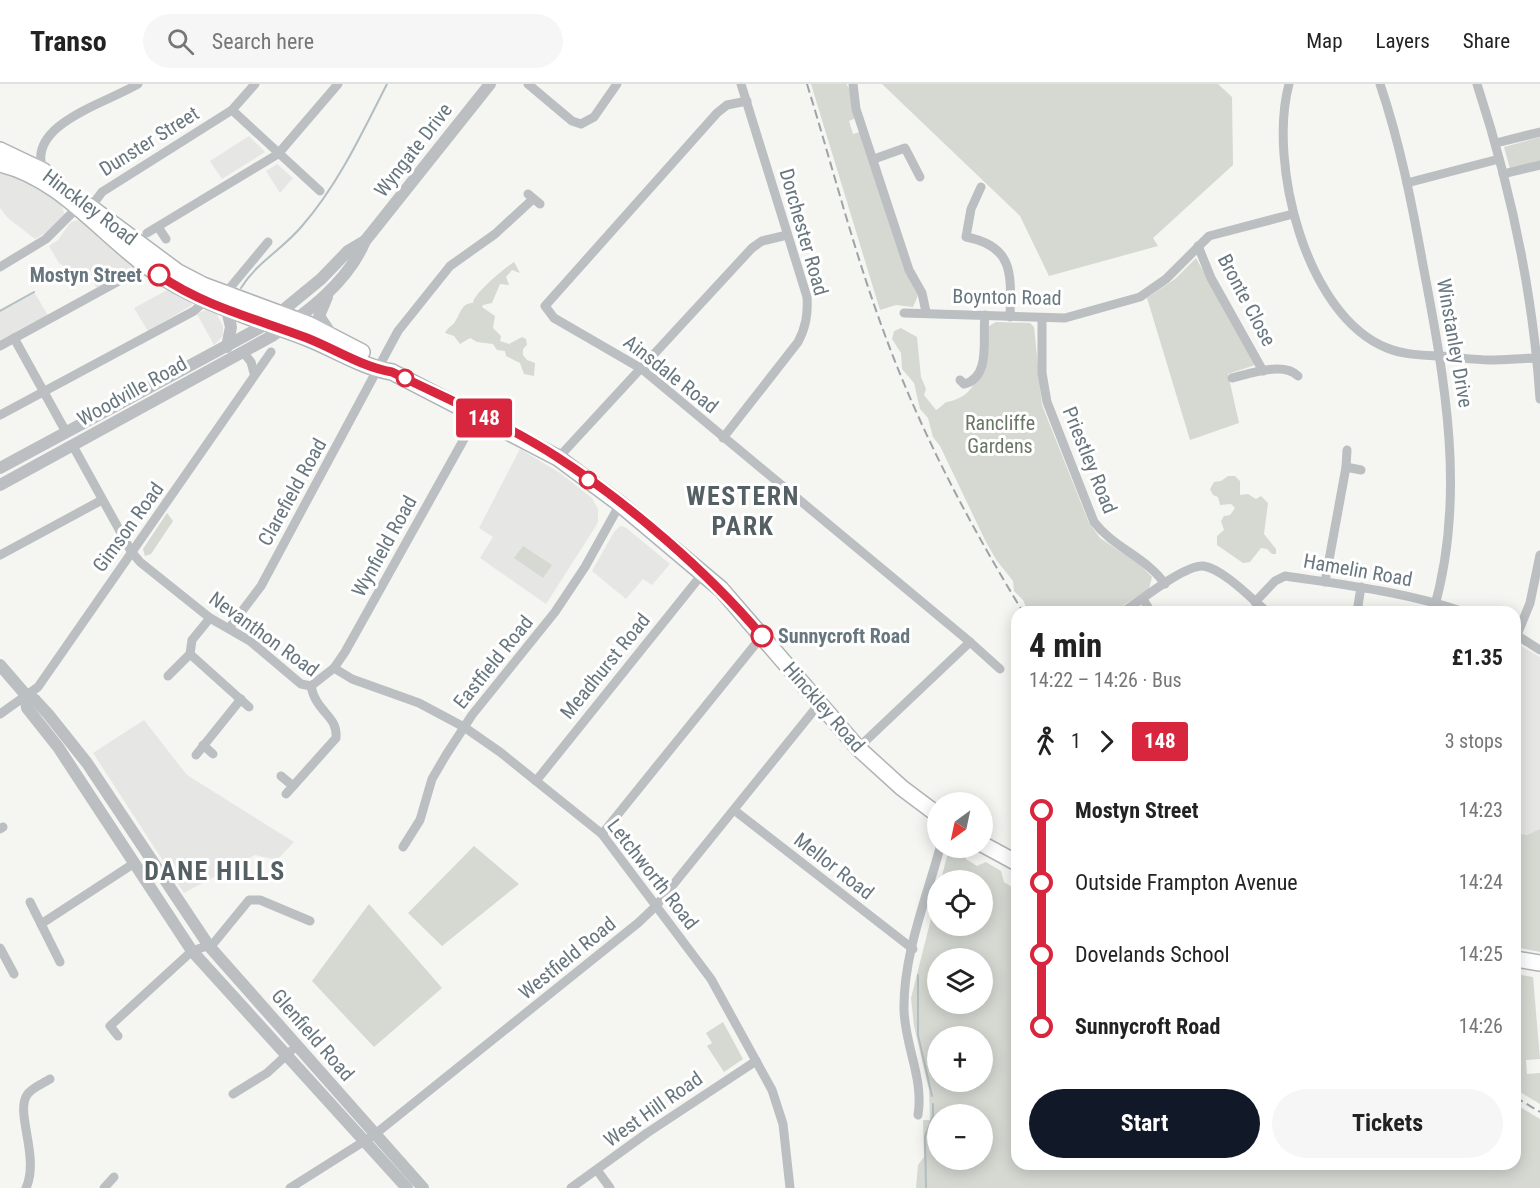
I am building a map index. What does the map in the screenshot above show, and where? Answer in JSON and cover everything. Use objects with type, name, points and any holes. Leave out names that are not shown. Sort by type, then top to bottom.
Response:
[{"type":"main road","name":"Hinckley Road","points":[[4,158],[84,207],[178,272],[264,324],[384,368]]},
{"type":"main road","name":"Hinckley Road","points":[[4,158],[43,171],[146,266],[205,301],[226,302],[296,320],[335,338],[384,368],[478,414],[558,458],[620,504],[703,573],[762,636],[858,748],[902,788],[927,807]]},
{"type":"main road","points":[[993,850],[1011,860]]},
{"type":"main road","points":[[1521,960],[1540,963]]},
{"type":"street","points":[[43,171],[39,160],[41,145],[51,131],[138,84]]},
{"type":"street","name":"Dunster Street","points":[[0,267],[46,239],[102,192],[232,110],[255,84]]},
{"type":"street","points":[[147,233],[278,154],[338,84]]},
{"type":"street","name":"Wyngate Drive","points":[[282,330],[332,288],[357,261],[365,241],[490,84]]},
{"type":"street","points":[[528,84],[572,121],[581,124],[594,117],[617,84]]},
{"type":"street","name":"Dorchester Road","points":[[723,438],[790,353],[805,329],[807,297],[741,84]]},
{"type":"street","points":[[854,84],[856,109],[909,270],[922,293],[926,312]]},
{"type":"street","points":[[1289,84],[1282,132],[1287,191],[1293,214],[1326,289],[1353,327],[1372,341],[1407,354],[1488,360],[1539,358]]},
{"type":"street","name":"Winstanley Drive","points":[[1380,84],[1407,183],[1441,356],[1449,418],[1451,474],[1445,566],[1434,606]]},
{"type":"street","points":[[1476,84],[1496,143],[1503,174],[1539,358],[1540,399]]},
{"type":"street","name":"Ainsdale Road","points":[[747,101],[727,105],[717,113],[546,302],[545,309],[554,318],[642,369],[1000,669]]},
{"type":"street","points":[[232,110],[320,191]]},
{"type":"street","points":[[1496,143],[1540,132]]},
{"type":"street","points":[[873,159],[905,148],[914,141]]},
{"type":"street","points":[[905,148],[920,177]]},
{"type":"street","points":[[1407,183],[1499,159]]},
{"type":"street","points":[[1503,174],[1540,165]]},
{"type":"street","points":[[976,190],[962,238],[987,242],[1004,256],[1011,281],[1010,317]]},
{"type":"street","name":"Clarefield Road","points":[[230,627],[261,586],[384,368],[398,331],[450,266],[495,234],[534,199]]},
{"type":"street","name":"Boynton Road","points":[[904,313],[1065,318],[1140,297],[1166,279],[1209,236],[1293,214]]},
{"type":"street","points":[[158,227],[166,239]]},
{"type":"street","points":[[558,458],[755,245],[787,235]]},
{"type":"street","name":"Wyngate Drive","points":[[279,314],[321,279],[348,251],[365,241]]},
{"type":"street","points":[[227,347],[231,327],[226,302],[268,242]]},
{"type":"street","name":"Bronte Close","points":[[1198,246],[1211,278],[1263,371]]},
{"type":"street","points":[[0,346],[146,266]]},
{"type":"street","points":[[332,288],[319,316],[324,327],[335,338]]},
{"type":"street","points":[[0,415],[194,311],[205,301]]},
{"type":"street","name":"Woodville Road","points":[[0,468],[227,347],[279,314]]},
{"type":"street","points":[[963,385],[974,378],[984,358],[985,315]]},
{"type":"street","name":"Priestley Road","points":[[1042,318],[1042,374],[1047,402],[1094,522],[1104,535],[1154,570],[1165,584]]},
{"type":"street","name":"Woodville Road","points":[[0,485],[282,330]]},
{"type":"street","points":[[14,338],[66,432]]},
{"type":"street","points":[[243,352],[251,362],[254,373]]},
{"type":"street","name":"Gimson Road","points":[[0,714],[25,694],[38,687],[131,551],[176,491],[254,373],[271,352]]},
{"type":"street","name":"Bronte Close","points":[[1232,378],[1263,371],[1295,372],[1298,376]]},
{"type":"street","name":"Wynfield Road","points":[[311,686],[334,668],[345,652],[478,414]]},
{"type":"street","name":"Nevanthon Road","points":[[66,432],[62,435],[62,442],[65,446],[73,446],[131,551],[140,562],[210,618],[230,627],[300,684],[311,686],[317,706],[332,719],[337,729],[336,738],[286,794]]},
{"type":"street","points":[[1325,582],[1346,467],[1347,450]]},
{"type":"street","points":[[1346,467],[1361,470]]},
{"type":"street","points":[[0,555],[102,500]]},
{"type":"street","name":"Eastfield Road","points":[[403,847],[420,820],[432,779],[464,727],[555,612],[585,567],[620,504]]},
{"type":"street","points":[[1521,624],[1530,603],[1540,555]]},
{"type":"street","points":[[1132,606],[1189,569],[1203,566],[1220,573],[1260,606]]},
{"type":"street","name":"Meadhurst Road","points":[[536,781],[703,573]]},
{"type":"street","name":"Hamelin Road","points":[[1255,602],[1275,581],[1285,576],[1361,587],[1430,606]]},
{"type":"street","points":[[1358,606],[1361,587]]},
{"type":"street","points":[[1143,599],[1147,606]]},
{"type":"street","points":[[173,675],[190,654],[192,640],[210,618]]},
{"type":"street","points":[[602,834],[762,636]]},
{"type":"street","points":[[1521,638],[1540,650]]},
{"type":"street","points":[[858,748],[970,642]]},
{"type":"street","points":[[190,654],[249,707]]},
{"type":"street","name":"Glenfield Road","points":[[0,665],[25,694],[35,700],[48,714],[121,812],[209,946],[297,1045],[407,1188]]},
{"type":"street","name":"Letchworth Road","points":[[334,668],[352,679],[419,703],[464,727],[602,834],[711,980],[772,1090],[783,1124],[790,1188]]},
{"type":"street","name":"Glenfield Road","points":[[25,694],[27,708],[58,747],[192,951],[286,1056],[423,1188]]},
{"type":"street","points":[[196,755],[241,699]]},
{"type":"street","name":"Westfield Road","points":[[290,1188],[370,1138],[606,951],[656,906],[819,704]]},
{"type":"street","points":[[203,745],[213,754]]},
{"type":"street","points":[[281,776],[293,786]]},
{"type":"street","name":"Mellor Road","points":[[734,810],[913,949]]},
{"type":"street","points":[[106,821],[121,812]]},
{"type":"street","points":[[918,1115],[921,1099],[904,1009],[913,949],[937,858]]},
{"type":"street","points":[[41,924],[133,864]]},
{"type":"street","points":[[118,1036],[110,1026],[192,951],[209,946],[243,904],[254,899],[310,921]]},
{"type":"street","points":[[30,902],[60,962]]},
{"type":"street","points":[[165,913],[180,903]]},
{"type":"street","points":[[0,948],[14,974]]},
{"type":"street","points":[[233,1094],[267,1073],[297,1045]]},
{"type":"street","name":"West Hill Road","points":[[571,1188],[647,1132],[756,1061]]},
{"type":"street","points":[[26,1188],[33,1164],[23,1106],[27,1093],[50,1079]]},
{"type":"street","points":[[597,1170],[610,1188]]},
{"type":"street","points":[[104,1188],[114,1177]]},
{"type":"shaded area","points":[[249,136],[265,152],[222,179],[210,161]]},
{"type":"shaded area","points":[[277,164],[293,178],[280,193],[266,171]]},
{"type":"shaded area","points":[[0,174],[14,175],[34,184],[60,202],[65,215],[55,228],[35,239],[8,218],[0,208]]},
{"type":"shaded area","points":[[80,220],[136,267],[97,288],[85,269],[67,278],[65,275],[72,271],[59,263],[49,246],[58,240],[71,222]]},
{"type":"shaded area","points":[[169,289],[190,300],[192,305],[148,331],[134,308]]},
{"type":"shaded area","points":[[34,292],[50,319],[0,347],[0,311]]},
{"type":"shaded area","points":[[208,309],[216,313],[223,326],[223,336],[214,345],[197,314]]},
{"type":"shaded area","points":[[520,449],[560,473],[592,498],[598,509],[598,522],[546,604],[480,558],[493,537],[479,528]]},
{"type":"shaded area","points":[[620,526],[625,527],[670,564],[652,585],[643,579],[626,599],[592,571],[614,532]]},
{"type":"shaded area","points":[[1521,646],[1540,657],[1540,829],[1527,835],[1521,834]]},
{"type":"shaded area","points":[[144,720],[187,775],[294,842],[277,860],[255,855],[184,893],[93,753]]},
{"type":"green space","points":[[811,84],[846,84],[849,88],[856,118],[849,121],[853,134],[860,132],[904,269],[919,293],[913,307],[896,305],[880,310]]},
{"type":"green space","points":[[882,84],[1218,84],[1232,97],[1233,165],[1153,238],[1158,246],[1049,276],[1020,216]]},
{"type":"green space","points":[[1540,137],[1540,161],[1510,169],[1504,147]]},
{"type":"green space","points":[[1196,258],[1255,365],[1228,374],[1239,423],[1190,440],[1147,298],[1175,279]]},
{"type":"green space","points":[[514,262],[520,273],[512,270],[506,277],[509,285],[500,284],[492,303],[482,307],[495,316],[493,328],[501,336],[500,341],[509,344],[522,337],[526,339],[527,345],[523,349],[523,355],[527,360],[535,363],[534,376],[524,374],[520,363],[506,356],[505,351],[497,350],[493,344],[477,342],[470,338],[460,344],[454,336],[445,333],[455,322],[464,306],[473,303],[484,287]]},
{"type":"green space","name":"Rancliffe Gardens","points":[[996,322],[1030,323],[1034,327],[1042,405],[1089,523],[1100,538],[1139,564],[1152,577],[1149,589],[1122,606],[1026,606],[1014,591],[1013,581],[986,542],[940,446],[933,437],[928,418],[920,409],[914,383],[902,369],[901,353],[892,339],[894,331],[901,328],[917,337],[921,377],[926,389],[924,395],[936,410],[968,392],[975,383],[983,362],[989,326]]},
{"type":"green space","points":[[1228,476],[1235,476],[1240,481],[1240,495],[1248,494],[1256,499],[1261,496],[1268,503],[1264,534],[1276,549],[1276,554],[1261,548],[1250,562],[1243,563],[1217,545],[1217,536],[1224,530],[1221,521],[1235,508],[1231,504],[1220,505],[1218,497],[1213,495],[1210,489],[1214,482],[1221,481]]},
{"type":"green space","points":[[167,513],[173,521],[151,554],[145,556],[143,549]]},
{"type":"green space","points":[[523,546],[552,565],[543,578],[514,558]]},
{"type":"green space","points":[[1540,829],[1540,952],[1521,948],[1521,834],[1527,835]]},
{"type":"green space","points":[[474,846],[519,884],[442,946],[408,913]]},
{"type":"green space","points":[[946,858],[966,858],[977,866],[986,862],[1001,871],[1004,882],[1011,886],[1011,1170],[1521,1170],[1521,1108],[1540,1119],[1540,1188],[916,1188],[918,1165],[924,1157],[923,1120],[927,1120],[927,1170],[993,1170],[993,1104],[929,1104],[929,1092],[993,1092],[993,1026],[927,1026],[927,1081],[914,1026],[911,998],[927,935],[993,936],[993,870],[944,870]]},
{"type":"green space","points":[[369,904],[442,988],[374,1047],[312,981]]},
{"type":"green space","points":[[1521,975],[1533,977],[1540,1059],[1526,1060],[1527,1074],[1540,1073],[1540,1104],[1521,1093]]},
{"type":"green space","points":[[723,1022],[743,1059],[724,1072],[707,1046],[712,1043],[706,1033]]},
{"type":"waterway","points":[[241,288],[247,279],[295,234],[315,210],[349,158],[387,84]]},
{"type":"waterway","points":[[0,311],[34,292]]},
{"type":"waterway","points":[[918,975],[918,1035],[932,1096]]},
{"type":"waterway","points":[[926,1188],[925,1136],[927,1131]]},
{"type":"railway","points":[[807,84],[862,267],[882,327],[911,401],[964,509],[1019,606]]},
{"type":"railway","points":[[1521,1101],[1540,1112]]},
{"type":"bus line","name":"148","points":[[159,275],[205,301],[305,338],[379,370],[392,372],[558,458],[620,504],[703,573],[721,589],[762,636]]},
{"type":"place","name":"Mostyn Street","points":[[159,275]]},
{"type":"place","name":"Sunnycroft Road","points":[[762,636]]},
{"type":"district","name":"WESTERN PARK","points":[[743,511]]},
{"type":"district","name":"DANE HILLS","points":[[215,871]]}]
